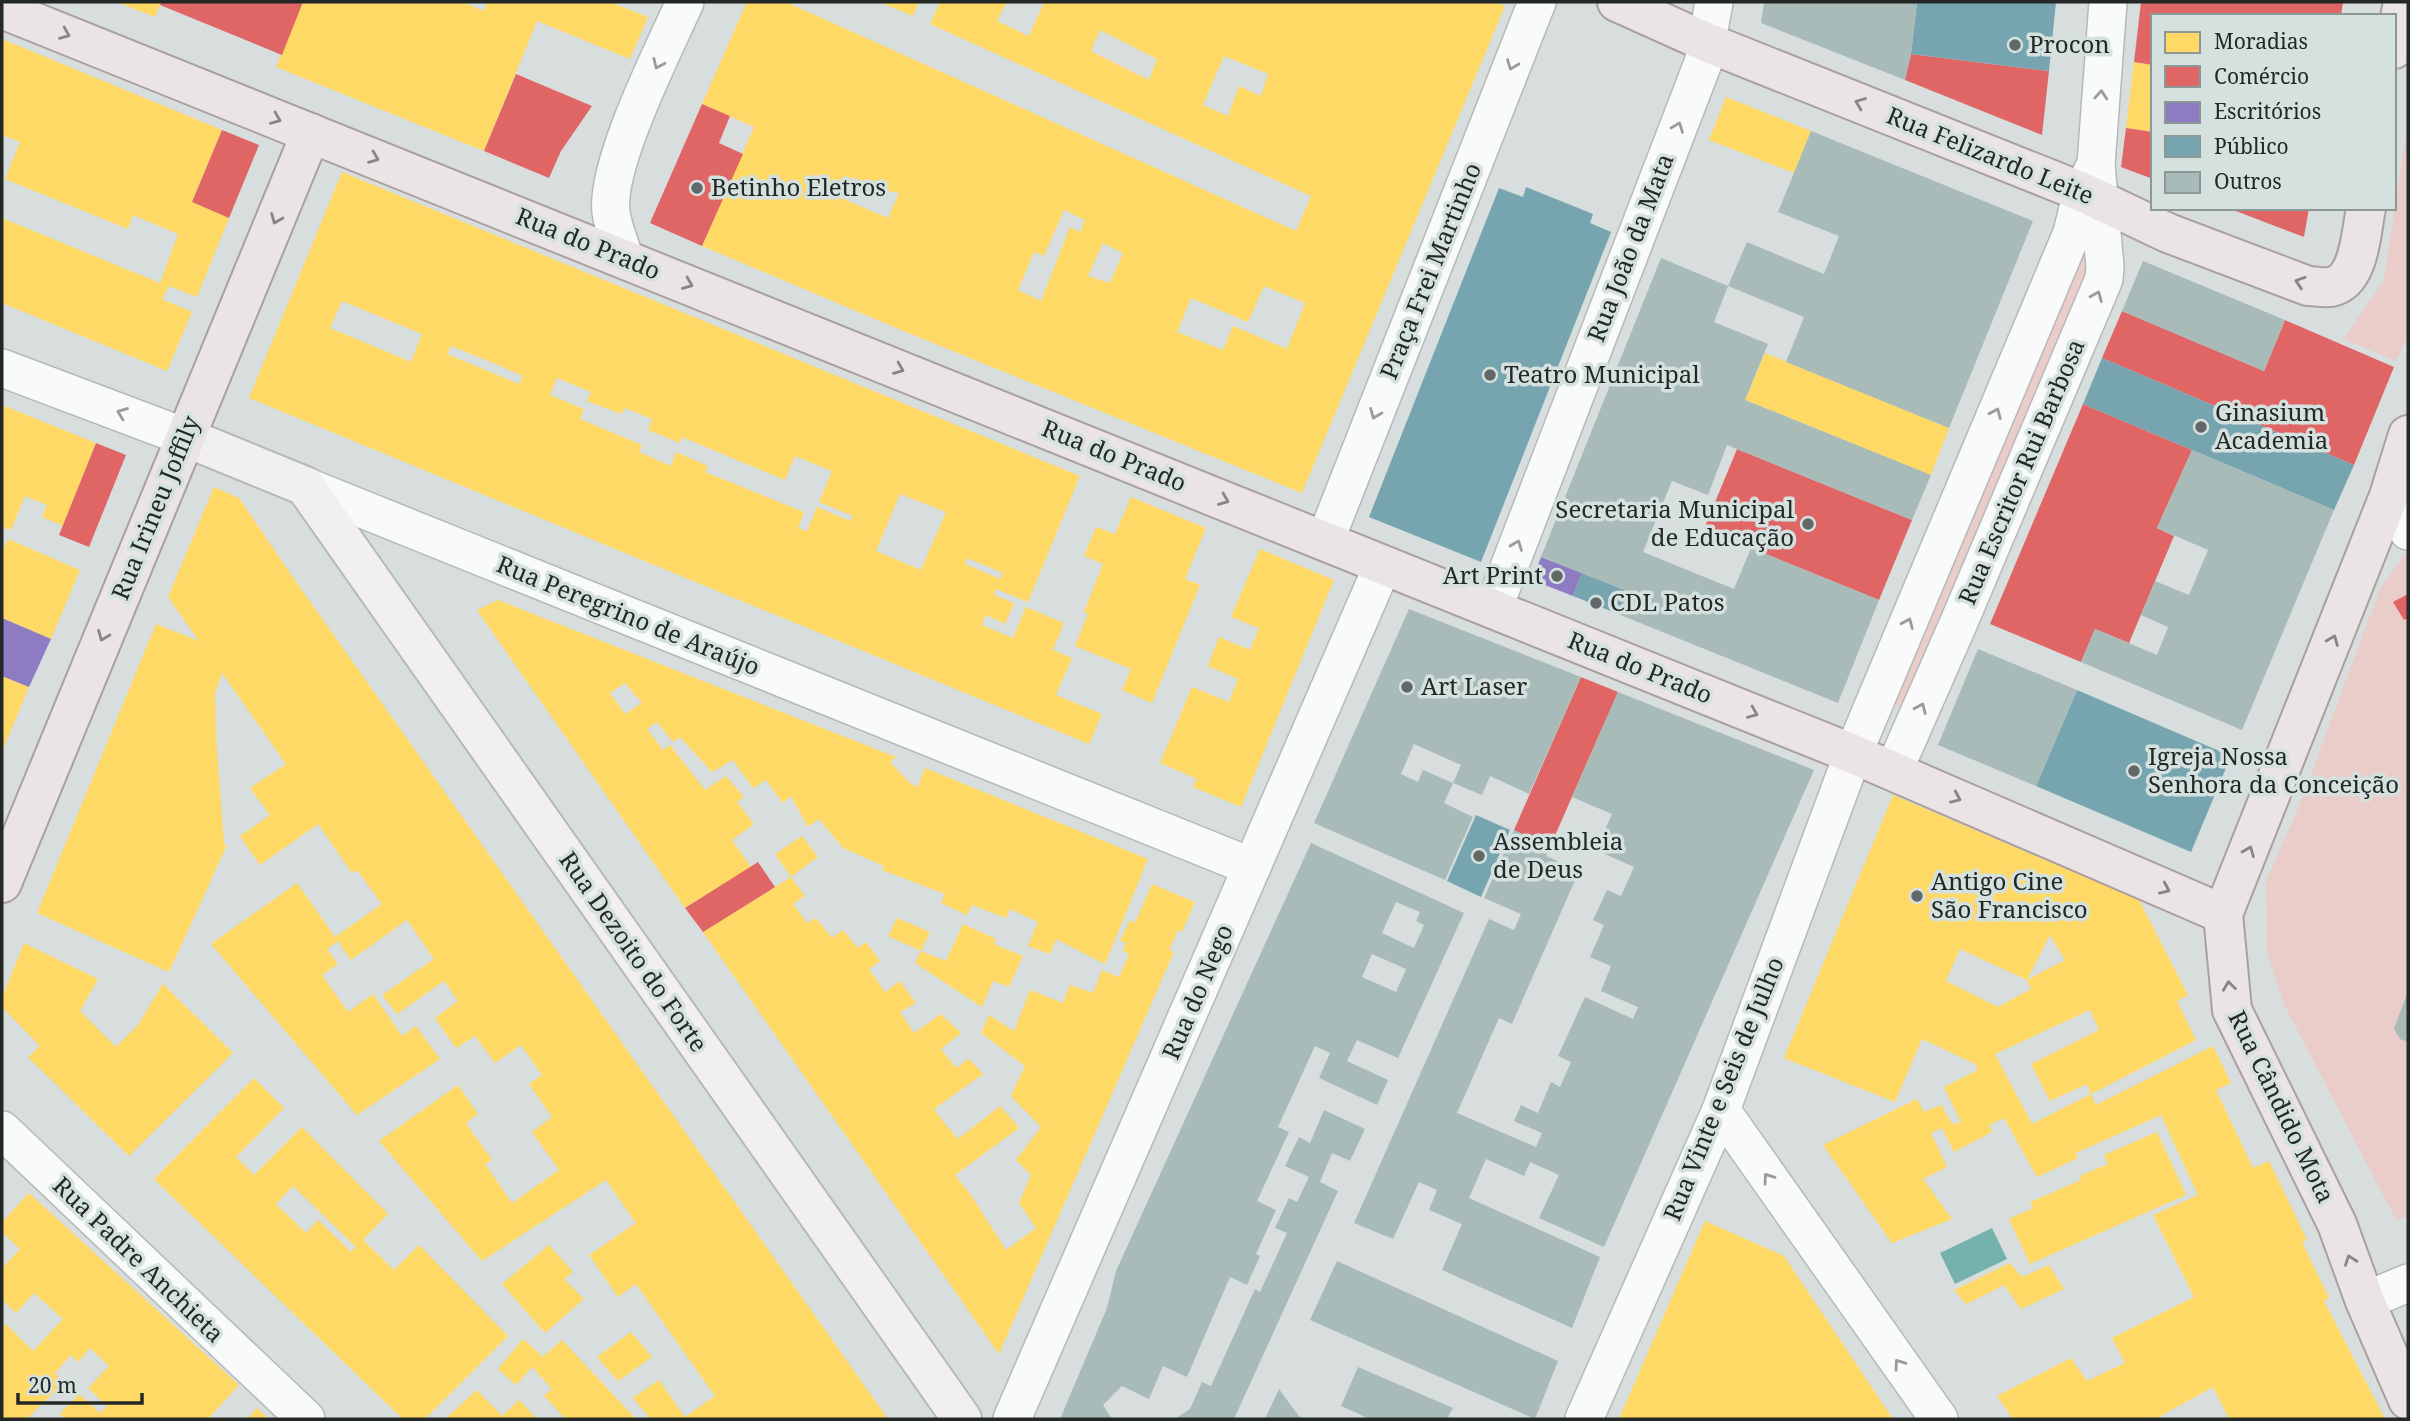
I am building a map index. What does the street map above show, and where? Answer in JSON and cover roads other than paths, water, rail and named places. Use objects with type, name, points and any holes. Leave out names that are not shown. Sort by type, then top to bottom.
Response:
[{"type":"main road","name":"Rua Felizardo Leite","points":[[1617,2],[1706,42],[2093,185],[2168,233],[2308,286],[2330,287],[2343,282],[2356,262],[2366,210]]},
{"type":"main road","points":[[2396,39],[2403,2]]},
{"type":"main road","name":"Rua do Prado","points":[[2,9],[1894,770],[2222,914]]},
{"type":"main road","name":"Rua Irineu Joffily","points":[[2,883],[311,133]]},
{"type":"main road","name":"Rua Cândido Mota","points":[[2408,435],[2389,496],[2222,914],[2232,1010],[2337,1224],[2365,1301],[2408,1400]]},
{"type":"main road","name":"Rua Peregrino de Araújo","points":[[185,437],[305,486]]},
{"type":"main road","name":"Rua Dezoito do Forte","points":[[305,486],[962,1419]]},
{"type":"street","points":[[625,258],[611,212],[613,181],[643,97],[685,2]]},
{"type":"street","name":"Praça Frei Martinho","points":[[1325,541],[1537,2]]},
{"type":"street","name":"Rua João da Mata","points":[[1493,609],[1703,64],[1714,2]]},
{"type":"street","name":"Rua Escritor Rui Barbosa","points":[[1894,770],[2104,279],[2093,185],[2108,2]]},
{"type":"street","name":"Rua Escritor Rui Barbosa","points":[[1853,754],[2093,185]]},
{"type":"street","name":"Rua Peregrino de Araújo","points":[[2,368],[185,437]]},
{"type":"street","name":"Rua Peregrino de Araújo","points":[[305,486],[1252,867]]},
{"type":"street","points":[[2389,496],[2408,531]]},
{"type":"street","name":"Rua do Nego","points":[[1012,1419],[1383,565]]},
{"type":"street","name":"Rua Vinte e Seis de Julho","points":[[1584,1419],[1721,1110],[1853,754]]},
{"type":"street","points":[[1721,1110],[1939,1419]]},
{"type":"street","name":"Rua Padre Anchieta","points":[[2,1130],[306,1419]]},
{"type":"street","points":[[2365,1301],[2408,1283]]},
{"type":"water","points":[[1992,1228],[2007,1259],[1955,1284],[1940,1253]]},
{"type":"place","name":"Procon","points":[[2015,45]]},
{"type":"place","name":"Betinho Eletros","points":[[697,188]]},
{"type":"place","name":"Teatro Municipal","points":[[1490,375]]},
{"type":"place","name":"Ginasium Academia","points":[[2201,427]]},
{"type":"place","name":"Secretaria Municipal de Educação","points":[[1808,524]]},
{"type":"place","name":"Art Print","points":[[1557,576]]},
{"type":"place","name":"CDL Patos","points":[[1596,603]]},
{"type":"place","name":"Art Laser","points":[[1407,687]]},
{"type":"place","name":"Igreja Nossa Senhora da Conceição","points":[[2134,771]]},
{"type":"place","name":"Assembleia de Deus","points":[[1479,856]]},
{"type":"place","name":"Antigo Cine São Francisco","points":[[1917,896]]}]
